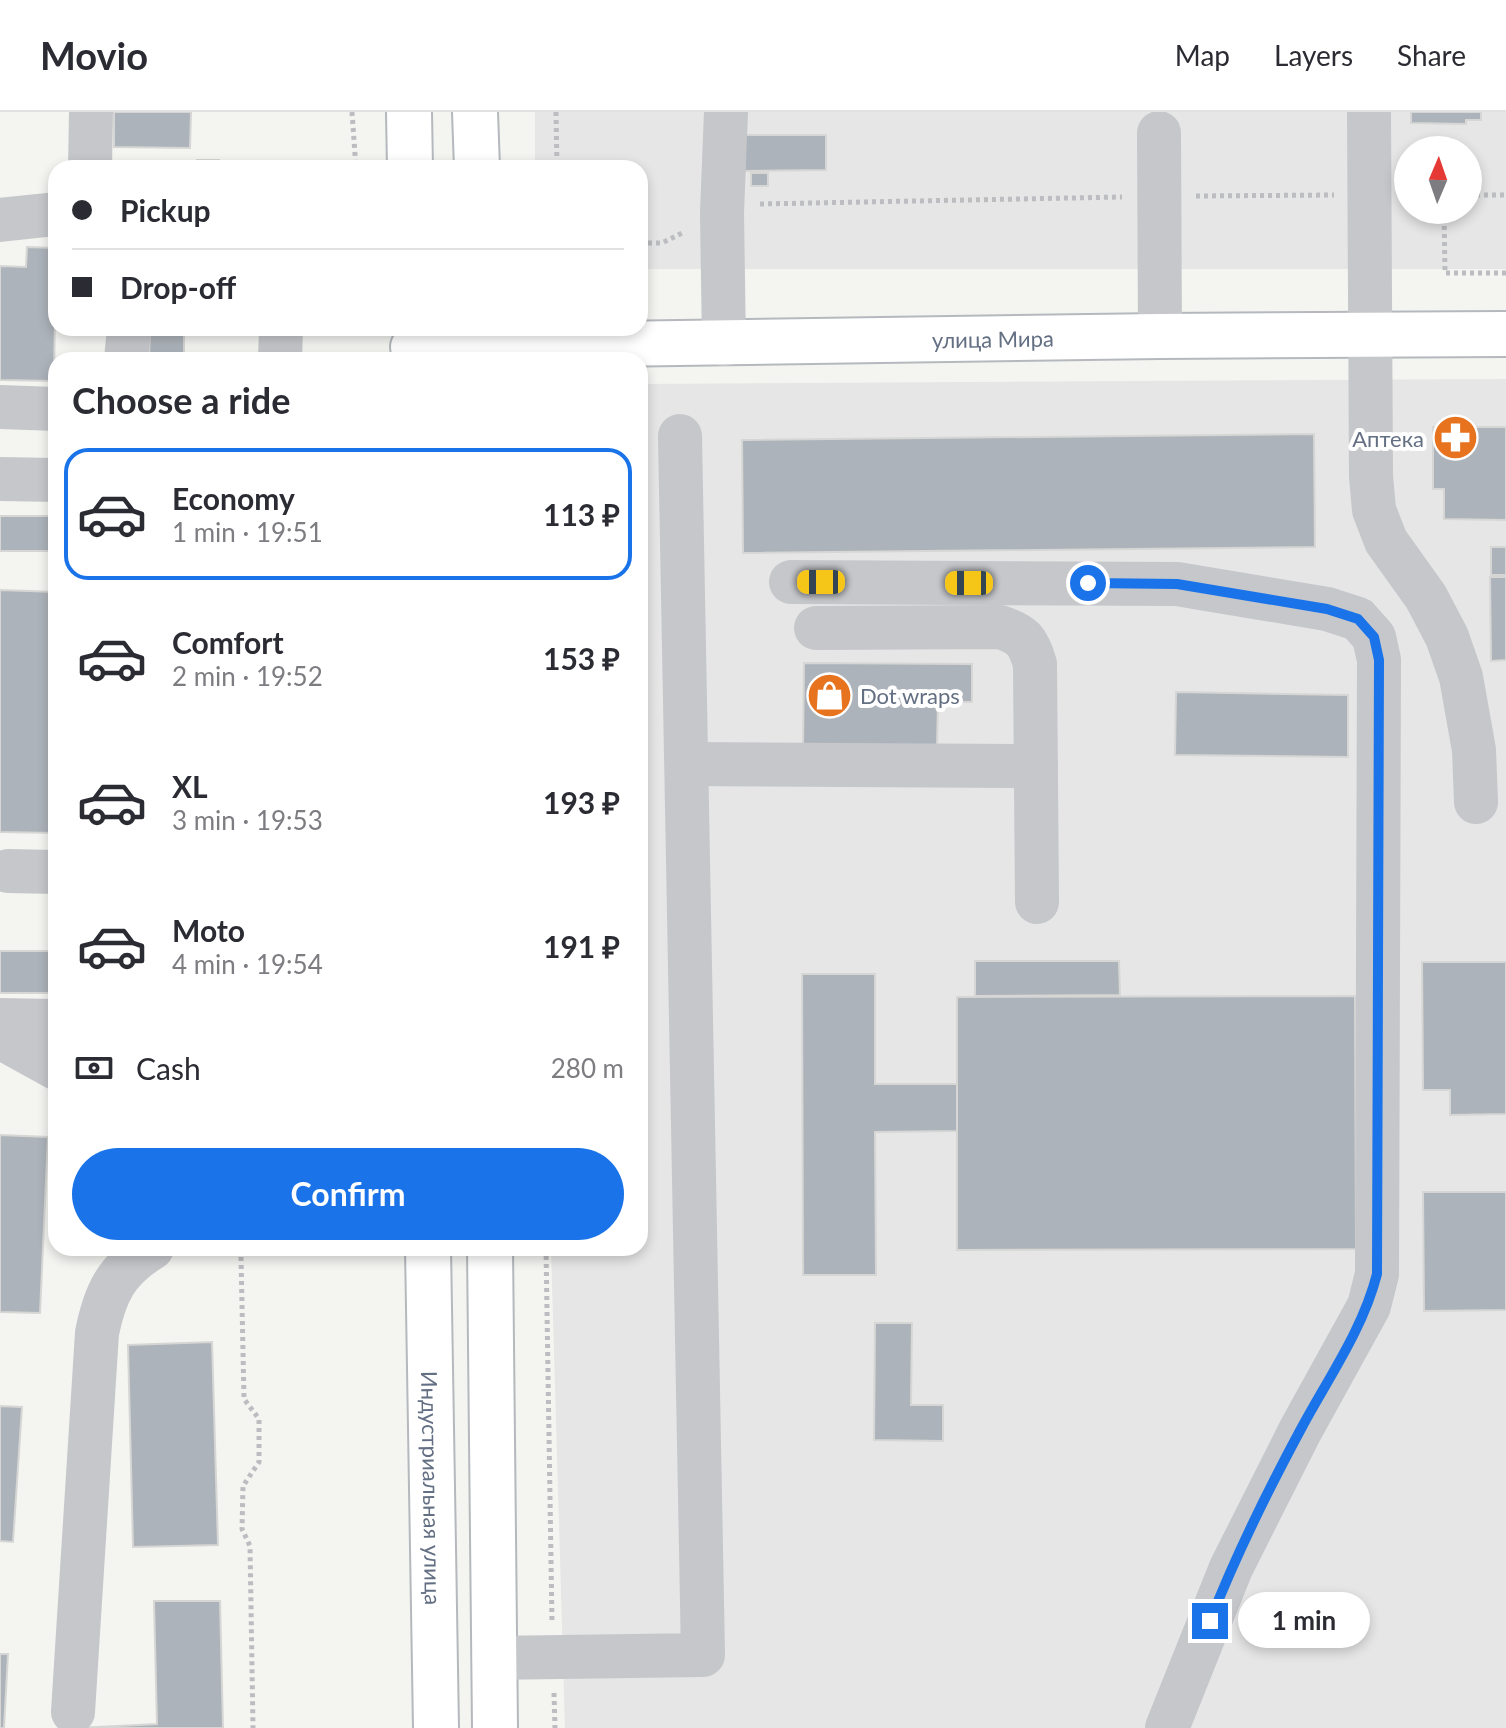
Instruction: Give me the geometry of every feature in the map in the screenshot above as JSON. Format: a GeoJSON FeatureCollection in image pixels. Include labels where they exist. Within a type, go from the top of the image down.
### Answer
{"type":"FeatureCollection","features":[{"type":"Feature","properties":{"kind":"main road"},"geometry":{"type":"LineString","coordinates":[[409,112],[410,160]]}},
{"type":"Feature","properties":{"kind":"main road"},"geometry":{"type":"LineString","coordinates":[[475,112],[477,160]]}},
{"type":"Feature","properties":{"kind":"main road","name":"улица Мира"},"geometry":{"type":"LineString","coordinates":[[413,345],[479,349],[1160,336],[1506,334]]}},
{"type":"Feature","properties":{"kind":"main road","name":"Индустриальная улица"},"geometry":{"type":"LineString","coordinates":[[428,1256],[436,1728]]}},
{"type":"Feature","properties":{"kind":"main road"},"geometry":{"type":"LineString","coordinates":[[490,1256],[495,1728]]}},
{"type":"Feature","properties":{"kind":"street"},"geometry":{"type":"LineString","coordinates":[[90,160],[91,112]]}},
{"type":"Feature","properties":{"kind":"street"},"geometry":{"type":"LineString","coordinates":[[724,344],[722,213],[726,112]]}},
{"type":"Feature","properties":{"kind":"street"},"geometry":{"type":"LineString","coordinates":[[1369,112],[1371,476],[1374,510],[1386,541],[1426,597],[1447,637],[1461,677],[1474,750],[1476,802]]}},
{"type":"Feature","properties":{"kind":"street"},"geometry":{"type":"LineString","coordinates":[[1159,133],[1160,336]]}},
{"type":"Feature","properties":{"kind":"street"},"geometry":{"type":"LineString","coordinates":[[0,220],[48,215]]}},
{"type":"Feature","properties":{"kind":"street"},"geometry":{"type":"LineString","coordinates":[[0,407],[48,409]]}},
{"type":"Feature","properties":{"kind":"street"},"geometry":{"type":"LineString","coordinates":[[494,1658],[703,1655],[680,436]]}},
{"type":"Feature","properties":{"kind":"street"},"geometry":{"type":"LineString","coordinates":[[0,479],[48,480]]}},
{"type":"Feature","properties":{"kind":"street"},"geometry":{"type":"LineString","coordinates":[[791,582],[1177,584],[1327,609],[1358,619],[1374,637],[1379,660],[1377,1274],[1369,1306],[1300,1431],[1231,1568],[1167,1728]]}},
{"type":"Feature","properties":{"kind":"street"},"geometry":{"type":"LineString","coordinates":[[816,628],[1000,627],[1019,633],[1030,647],[1035,664],[1037,902]]}},
{"type":"Feature","properties":{"kind":"street"},"geometry":{"type":"LineString","coordinates":[[687,764],[1036,766]]}},
{"type":"Feature","properties":{"kind":"street"},"geometry":{"type":"LineString","coordinates":[[8,871],[48,872]]}},
{"type":"Feature","properties":{"kind":"street"},"geometry":{"type":"LineString","coordinates":[[0,1020],[48,1021]]}},
{"type":"Feature","properties":{"kind":"street"},"geometry":{"type":"LineString","coordinates":[[0,1037],[48,1064]]}},
{"type":"Feature","properties":{"kind":"street"},"geometry":{"type":"LineString","coordinates":[[73,1712],[97,1333],[108,1294],[118,1276],[139,1256]]}},
{"type":"Feature","properties":{"kind":"path"},"geometry":{"type":"LineString","coordinates":[[352,112],[355,160]]}},
{"type":"Feature","properties":{"kind":"path"},"geometry":{"type":"LineString","coordinates":[[556,112],[557,160]]}},
{"type":"Feature","properties":{"kind":"path"},"geometry":{"type":"LineString","coordinates":[[648,243],[662,243],[738,205],[1370,195]]}},
{"type":"Feature","properties":{"kind":"path"},"geometry":{"type":"LineString","coordinates":[[1482,195],[1506,195]]}},
{"type":"Feature","properties":{"kind":"path"},"geometry":{"type":"LineString","coordinates":[[1444,224],[1445,273],[1506,273]]}},
{"type":"Feature","properties":{"kind":"path"},"geometry":{"type":"LineString","coordinates":[[546,1256],[555,1728]]}},
{"type":"Feature","properties":{"kind":"path"},"geometry":{"type":"LineString","coordinates":[[241,1257],[244,1399],[259,1419],[259,1462],[243,1486],[242,1529],[250,1546],[253,1728]]}},
{"type":"Feature","properties":{"kind":"shaded area"},"geometry":{"type":"Polygon","coordinates":[[[535,112],[1506,112],[1506,269],[648,269],[648,160],[535,160],[535,112]]]}},
{"type":"Feature","properties":{"kind":"shaded area"},"geometry":{"type":"Polygon","coordinates":[[[1506,379],[1506,1728],[565,1728],[551,1256],[648,1256],[648,384],[1506,379]]]}},
{"type":"Feature","properties":{"kind":"building"},"geometry":{"type":"Polygon","coordinates":[[[114,112],[191,112],[190,148],[114,147],[114,112]]]}},
{"type":"Feature","properties":{"kind":"building"},"geometry":{"type":"Polygon","coordinates":[[[1411,112],[1481,112],[1481,120],[1466,120],[1466,124],[1411,123],[1411,112]]]}},
{"type":"Feature","properties":{"kind":"building"},"geometry":{"type":"Polygon","coordinates":[[[738,135],[826,135],[826,170],[738,171],[738,135]]]}},
{"type":"Feature","properties":{"kind":"building"},"geometry":{"type":"Polygon","coordinates":[[[751,173],[768,173],[768,186],[751,186],[751,173]]]}},
{"type":"Feature","properties":{"kind":"building"},"geometry":{"type":"Polygon","coordinates":[[[27,247],[48,248],[48,336],[55,336],[54,352],[48,352],[48,381],[0,380],[0,266],[26,267],[27,247]]]}},
{"type":"Feature","properties":{"kind":"building"},"geometry":{"type":"Polygon","coordinates":[[[150,336],[184,336],[184,352],[149,352],[150,336]]]}},
{"type":"Feature","properties":{"kind":"building"},"geometry":{"type":"Polygon","coordinates":[[[1433,427],[1506,427],[1506,520],[1444,519],[1444,489],[1433,489],[1433,427]]]}},
{"type":"Feature","properties":{"kind":"building"},"geometry":{"type":"Polygon","coordinates":[[[1314,434],[1315,547],[743,553],[742,440],[1314,434]]]}},
{"type":"Feature","properties":{"kind":"building"},"geometry":{"type":"Polygon","coordinates":[[[0,516],[48,516],[48,551],[0,551],[0,516]]]}},
{"type":"Feature","properties":{"kind":"building"},"geometry":{"type":"Polygon","coordinates":[[[1491,547],[1506,547],[1506,575],[1491,575],[1491,547]]]}},
{"type":"Feature","properties":{"kind":"building"},"geometry":{"type":"Polygon","coordinates":[[[1490,577],[1506,577],[1506,660],[1491,661],[1490,577]]]}},
{"type":"Feature","properties":{"kind":"building"},"geometry":{"type":"Polygon","coordinates":[[[0,590],[48,592],[48,833],[0,832],[0,590]]]}},
{"type":"Feature","properties":{"kind":"building"},"geometry":{"type":"Polygon","coordinates":[[[804,663],[972,664],[972,702],[938,702],[937,746],[803,746],[804,663]]]}},
{"type":"Feature","properties":{"kind":"building"},"geometry":{"type":"Polygon","coordinates":[[[1176,692],[1348,695],[1348,757],[1175,755],[1176,692]]]}},
{"type":"Feature","properties":{"kind":"building"},"geometry":{"type":"Polygon","coordinates":[[[0,951],[48,951],[48,993],[0,993],[0,951]]]}},
{"type":"Feature","properties":{"kind":"building"},"geometry":{"type":"Polygon","coordinates":[[[975,961],[1119,961],[1120,995],[975,996],[975,961]]]}},
{"type":"Feature","properties":{"kind":"building"},"geometry":{"type":"Polygon","coordinates":[[[1422,962],[1506,962],[1506,1114],[1450,1115],[1450,1090],[1423,1090],[1422,962]]]}},
{"type":"Feature","properties":{"kind":"building"},"geometry":{"type":"Polygon","coordinates":[[[802,974],[875,974],[875,1084],[957,1084],[957,1131],[875,1132],[876,1275],[803,1275],[802,974]]]}},
{"type":"Feature","properties":{"kind":"building"},"geometry":{"type":"Polygon","coordinates":[[[1355,996],[1356,1249],[957,1250],[957,997],[1355,996]]]}},
{"type":"Feature","properties":{"kind":"building"},"geometry":{"type":"Polygon","coordinates":[[[0,1135],[48,1137],[40,1313],[0,1312],[0,1135]]]}},
{"type":"Feature","properties":{"kind":"building"},"geometry":{"type":"Polygon","coordinates":[[[1423,1192],[1506,1192],[1506,1310],[1424,1311],[1423,1192]]]}},
{"type":"Feature","properties":{"kind":"building"},"geometry":{"type":"Polygon","coordinates":[[[875,1323],[912,1323],[911,1405],[943,1405],[943,1441],[874,1440],[875,1323]]]}},
{"type":"Feature","properties":{"kind":"building"},"geometry":{"type":"Polygon","coordinates":[[[212,1342],[218,1545],[133,1547],[128,1345],[212,1342]]]}},
{"type":"Feature","properties":{"kind":"building"},"geometry":{"type":"Polygon","coordinates":[[[0,1406],[22,1407],[13,1542],[0,1541],[0,1406]]]}},
{"type":"Feature","properties":{"kind":"building"},"geometry":{"type":"Polygon","coordinates":[[[154,1601],[220,1601],[223,1728],[78,1728],[157,1724],[154,1601]]]}},
{"type":"Feature","properties":{"kind":"building"},"geometry":{"type":"Polygon","coordinates":[[[0,1654],[8,1654],[4,1728],[0,1728],[0,1654]]]}},
{"type":"Feature","properties":{"kind":"place","name":"Аптека"},"geometry":{"type":"Point","coordinates":[1455,438]}},
{"type":"Feature","properties":{"kind":"place","name":"Dot wraps"},"geometry":{"type":"Point","coordinates":[829,695]}},
{"type":"Feature","properties":{"kind":"route"},"geometry":{"type":"LineString","coordinates":[[1088,583],[1177,584],[1327,609],[1358,619],[1374,637],[1379,660],[1377,1274],[1369,1306],[1300,1431],[1231,1568],[1210,1621]]}}]}
